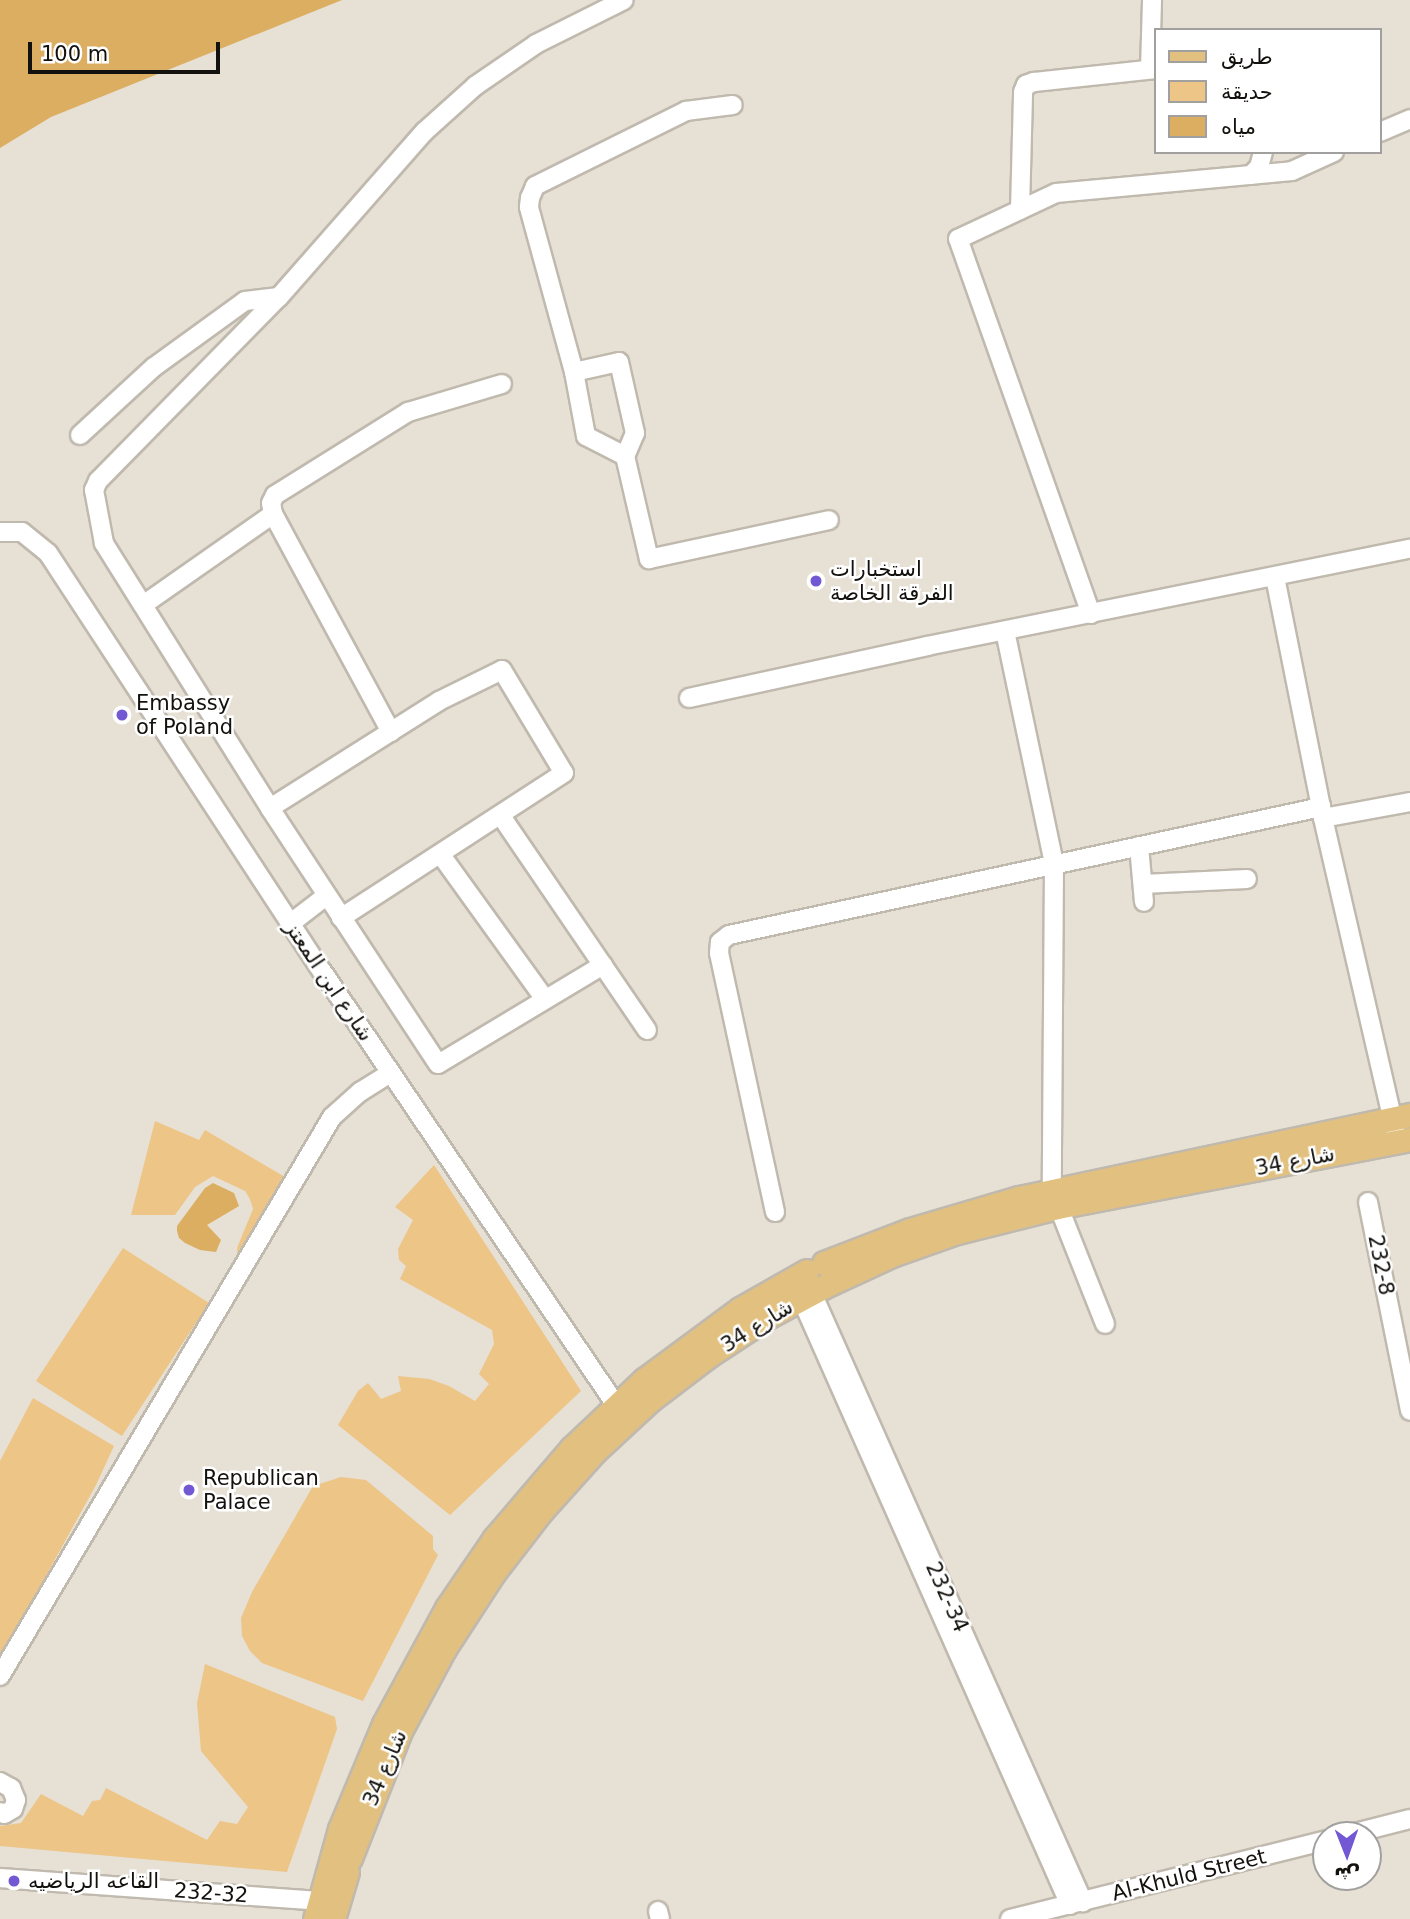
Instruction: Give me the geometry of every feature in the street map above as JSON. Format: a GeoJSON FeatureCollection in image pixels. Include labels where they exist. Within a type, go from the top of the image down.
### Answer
{"type":"FeatureCollection","features":[{"type":"Feature","properties":{"kind":"main road","name":"شارع 34"},"geometry":{"type":"LineString","coordinates":[[326,1910],[349,1865],[382,1773],[421,1690],[468,1610],[517,1540],[568,1480],[622,1423],[708,1356],[811,1281],[1054,1198],[1401,1117]]}},
{"type":"Feature","properties":{"kind":"main road","name":"شارع 34"},"geometry":{"type":"LineString","coordinates":[[326,1910],[340,1829],[369,1755],[440,1620],[481,1558],[521,1506],[572,1448],[616,1405],[715,1325],[948,1217],[1404,1140]]}},
{"type":"Feature","properties":{"kind":"street"},"geometry":{"type":"LineString","coordinates":[[603,965],[438,1064],[326,896],[104,542],[94,490],[98,481],[279,297],[424,132],[475,86],[536,44],[624,0]]}},
{"type":"Feature","properties":{"kind":"street"},"geometry":{"type":"LineString","coordinates":[[1020,210],[1023,92],[1026,85],[1153,69],[1152,0]]}},
{"type":"Feature","properties":{"kind":"street"},"geometry":{"type":"LineString","coordinates":[[625,456],[586,436],[574,372],[529,207],[534,187],[686,111],[733,105]]}},
{"type":"Feature","properties":{"kind":"street"},"geometry":{"type":"LineString","coordinates":[[1382,131],[1410,119]]}},
{"type":"Feature","properties":{"kind":"street"},"geometry":{"type":"LineString","coordinates":[[1251,175],[1259,167],[1262,154]]}},
{"type":"Feature","properties":{"kind":"street"},"geometry":{"type":"LineString","coordinates":[[1091,614],[958,239],[1056,193],[1292,171],[1330,154]]}},
{"type":"Feature","properties":{"kind":"street"},"geometry":{"type":"LineString","coordinates":[[80,435],[154,367],[245,301],[279,297]]}},
{"type":"Feature","properties":{"kind":"street"},"geometry":{"type":"LineString","coordinates":[[574,372],[619,362],[635,433],[625,456],[649,559],[829,520]]}},
{"type":"Feature","properties":{"kind":"street"},"geometry":{"type":"LineString","coordinates":[[391,732],[273,514],[271,503],[275,495],[408,412],[502,384]]}},
{"type":"Feature","properties":{"kind":"street"},"geometry":{"type":"LineString","coordinates":[[143,605],[273,514]]}},
{"type":"Feature","properties":{"kind":"street","name":"شارع ابن المعتز"},"geometry":{"type":"LineString","coordinates":[[0,532],[22,532],[48,553],[291,923],[616,1405]]}},
{"type":"Feature","properties":{"kind":"street"},"geometry":{"type":"LineString","coordinates":[[689,698],[1410,550]]}},
{"type":"Feature","properties":{"kind":"street"},"geometry":{"type":"LineString","coordinates":[[1275,577],[1322,813],[1401,1117],[1404,1140]]}},
{"type":"Feature","properties":{"kind":"street"},"geometry":{"type":"LineString","coordinates":[[1005,631],[1054,864],[1054,1198],[1105,1324]]}},
{"type":"Feature","properties":{"kind":"street"},"geometry":{"type":"LineString","coordinates":[[270,808],[439,701],[502,670],[564,773],[341,918]]}},
{"type":"Feature","properties":{"kind":"street"},"geometry":{"type":"LineString","coordinates":[[775,1212],[719,953],[720,942],[729,935],[1139,846],[1322,813],[1410,802]]}},
{"type":"Feature","properties":{"kind":"street"},"geometry":{"type":"LineString","coordinates":[[501,816],[647,1030]]}},
{"type":"Feature","properties":{"kind":"street"},"geometry":{"type":"LineString","coordinates":[[1139,846],[1144,902]]}},
{"type":"Feature","properties":{"kind":"street"},"geometry":{"type":"LineString","coordinates":[[441,855],[545,999]]}},
{"type":"Feature","properties":{"kind":"street"},"geometry":{"type":"LineString","coordinates":[[1143,884],[1247,879]]}},
{"type":"Feature","properties":{"kind":"street"},"geometry":{"type":"LineString","coordinates":[[291,923],[326,896]]}},
{"type":"Feature","properties":{"kind":"street"},"geometry":{"type":"LineString","coordinates":[[0,1676],[332,1117],[360,1091],[391,1073]]}},
{"type":"Feature","properties":{"kind":"street","name":"232-8"},"geometry":{"type":"LineString","coordinates":[[1368,1202],[1410,1411]]}},
{"type":"Feature","properties":{"kind":"street","name":"232-34"},"geometry":{"type":"LineString","coordinates":[[811,1281],[1076,1904]]}},
{"type":"Feature","properties":{"kind":"street"},"geometry":{"type":"LineString","coordinates":[[0,1782],[11,1788],[16,1800],[13,1809],[0,1812]]}},
{"type":"Feature","properties":{"kind":"street"},"geometry":{"type":"LineString","coordinates":[[1382,1826],[1410,1819]]}},
{"type":"Feature","properties":{"kind":"street","name":"Al-Khuld Street"},"geometry":{"type":"LineString","coordinates":[[1010,1919],[1312,1844]]}},
{"type":"Feature","properties":{"kind":"street","name":"232-32"},"geometry":{"type":"LineString","coordinates":[[0,1878],[326,1910]]}},
{"type":"Feature","properties":{"kind":"green space"},"geometry":{"type":"Polygon","coordinates":[[[155,1121],[199,1140],[205,1130],[285,1177],[238,1260],[237,1248],[253,1209],[245,1191],[213,1176],[195,1187],[175,1215],[131,1215],[155,1121]]]}},
{"type":"Feature","properties":{"kind":"green space"},"geometry":{"type":"Polygon","coordinates":[[[434,1165],[581,1391],[450,1515],[338,1425],[358,1391],[368,1383],[381,1399],[401,1391],[398,1376],[429,1379],[449,1386],[475,1401],[489,1384],[479,1374],[494,1344],[492,1330],[400,1279],[406,1266],[399,1260],[398,1249],[413,1220],[395,1207],[434,1165]]]}},
{"type":"Feature","properties":{"kind":"green space"},"geometry":{"type":"Polygon","coordinates":[[[123,1248],[209,1303],[122,1436],[36,1381],[123,1248]]]}},
{"type":"Feature","properties":{"kind":"green space"},"geometry":{"type":"Polygon","coordinates":[[[33,1398],[114,1446],[96,1485],[0,1659],[0,1461],[33,1398]]]}},
{"type":"Feature","properties":{"kind":"green space"},"geometry":{"type":"Polygon","coordinates":[[[341,1477],[366,1480],[433,1536],[433,1549],[438,1555],[363,1701],[262,1663],[250,1651],[242,1636],[241,1618],[252,1592],[313,1486],[341,1477]]]}},
{"type":"Feature","properties":{"kind":"green space"},"geometry":{"type":"Polygon","coordinates":[[[205,1664],[335,1717],[337,1729],[287,1872],[0,1846],[0,1826],[21,1823],[41,1794],[83,1816],[92,1801],[100,1800],[106,1788],[207,1840],[220,1821],[237,1824],[248,1807],[201,1751],[197,1703],[205,1664]]]}},
{"type":"Feature","properties":{"kind":"water"},"geometry":{"type":"Polygon","coordinates":[[[0,0],[342,0],[51,117],[0,148],[0,0]]]}},
{"type":"Feature","properties":{"kind":"water"},"geometry":{"type":"Polygon","coordinates":[[[213,1183],[234,1193],[239,1206],[207,1225],[221,1240],[216,1252],[200,1250],[185,1243],[179,1238],[177,1231],[177,1226],[205,1188],[213,1183]]]}},
{"type":"Feature","properties":{"kind":"place","name":"استخبارات الفرقة الخاصة"},"geometry":{"type":"Point","coordinates":[816,581]}},
{"type":"Feature","properties":{"kind":"place","name":"Embassy of Poland"},"geometry":{"type":"Point","coordinates":[122,715]}},
{"type":"Feature","properties":{"kind":"place","name":"Republican Palace"},"geometry":{"type":"Point","coordinates":[189,1490]}},
{"type":"Feature","properties":{"kind":"place","name":"القاعه الرياضيه"},"geometry":{"type":"Point","coordinates":[14,1881]}}]}
